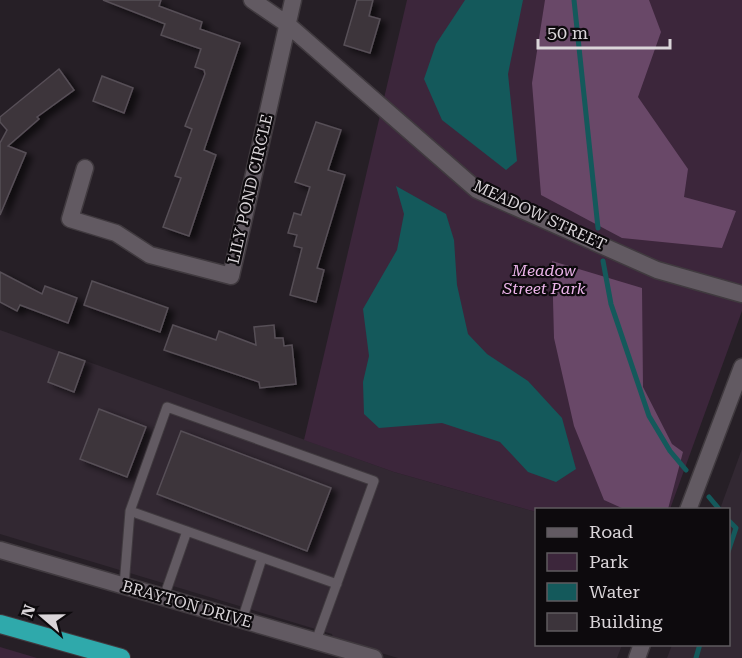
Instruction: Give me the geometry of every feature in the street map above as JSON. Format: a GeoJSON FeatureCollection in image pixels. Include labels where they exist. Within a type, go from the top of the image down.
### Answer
{"type":"FeatureCollection","features":[{"type":"Feature","properties":{"kind":"highway"},"geometry":{"type":"LineString","coordinates":[[0,624],[121,658]]}},
{"type":"Feature","properties":{"kind":"street","name":"MEADOW STREET"},"geometry":{"type":"LineString","coordinates":[[252,0],[287,24],[477,190],[657,270],[742,294]]}},
{"type":"Feature","properties":{"kind":"street"},"geometry":{"type":"LineString","coordinates":[[287,24],[293,0]]}},
{"type":"Feature","properties":{"kind":"street","name":"LILY POND CIRCLE"},"geometry":{"type":"LineString","coordinates":[[85,168],[70,219],[116,233],[150,255],[231,276],[287,24]]}},
{"type":"Feature","properties":{"kind":"street"},"geometry":{"type":"LineString","coordinates":[[689,508],[742,367]]}},
{"type":"Feature","properties":{"kind":"street","name":"BRAYTON DRIVE"},"geometry":{"type":"LineString","coordinates":[[0,550],[375,658]]}},
{"type":"Feature","properties":{"kind":"lane"},"geometry":{"type":"LineString","coordinates":[[124,586],[130,511],[167,407],[374,481],[316,641]]}},
{"type":"Feature","properties":{"kind":"lane"},"geometry":{"type":"LineString","coordinates":[[130,511],[337,584]]}},
{"type":"Feature","properties":{"kind":"lane"},"geometry":{"type":"LineString","coordinates":[[164,597],[187,531]]}},
{"type":"Feature","properties":{"kind":"lane"},"geometry":{"type":"LineString","coordinates":[[242,620],[262,558]]}},
{"type":"Feature","properties":{"kind":"shaded area"},"geometry":{"type":"Polygon","coordinates":[[[545,0],[649,0],[661,32],[638,97],[688,169],[684,197],[736,211],[722,248],[622,238],[541,195],[532,83],[545,0]]]}},
{"type":"Feature","properties":{"kind":"shaded area"},"geometry":{"type":"Polygon","coordinates":[[[552,261],[642,288],[643,387],[672,444],[683,452],[668,508],[622,508],[604,500],[574,426],[554,338],[552,261]]]}},
{"type":"Feature","properties":{"kind":"shaded area"},"geometry":{"type":"Polygon","coordinates":[[[0,330],[394,472],[535,512],[535,646],[622,646],[617,658],[398,658],[333,639],[332,634],[0,534],[0,330]]]}},
{"type":"Feature","properties":{"kind":"shaded area"},"geometry":{"type":"Polygon","coordinates":[[[742,449],[742,658],[667,658],[672,646],[730,646],[730,508],[720,508],[742,449]]]}},
{"type":"Feature","properties":{"kind":"green space","name":"Meadow Street Park"},"geometry":{"type":"Polygon","coordinates":[[[407,0],[742,0],[742,311],[670,508],[535,508],[535,512],[394,472],[304,440],[407,0]]]}},
{"type":"Feature","properties":{"kind":"green space"},"geometry":{"type":"Polygon","coordinates":[[[0,647],[37,658],[0,658],[0,647]]]}},
{"type":"Feature","properties":{"kind":"water"},"geometry":{"type":"Polygon","coordinates":[[[465,0],[523,0],[508,74],[517,161],[506,170],[442,120],[424,79],[436,44],[465,0]]]}},
{"type":"Feature","properties":{"kind":"water"},"geometry":{"type":"Polygon","coordinates":[[[396,186],[446,214],[454,240],[457,285],[468,334],[487,354],[528,381],[562,418],[576,469],[556,482],[528,472],[500,442],[442,423],[379,428],[364,414],[363,382],[369,356],[363,309],[397,250],[404,214],[396,186]]]}},
{"type":"Feature","properties":{"kind":"building"},"geometry":{"type":"Polygon","coordinates":[[[103,0],[161,0],[159,6],[202,22],[200,29],[240,43],[204,150],[216,155],[189,236],[163,227],[181,178],[175,176],[192,129],[185,126],[205,74],[204,70],[195,67],[201,49],[161,35],[165,24],[103,0]]]}},
{"type":"Feature","properties":{"kind":"building"},"geometry":{"type":"Polygon","coordinates":[[[357,0],[373,0],[369,16],[380,19],[370,53],[344,45],[357,0]]]}},
{"type":"Feature","properties":{"kind":"building"},"geometry":{"type":"Polygon","coordinates":[[[59,69],[74,90],[37,117],[39,119],[8,146],[26,153],[0,215],[0,143],[7,130],[0,122],[0,117],[59,69]]]}},
{"type":"Feature","properties":{"kind":"building"},"geometry":{"type":"Polygon","coordinates":[[[102,76],[133,88],[124,113],[93,101],[102,76]]]}},
{"type":"Feature","properties":{"kind":"building"},"geometry":{"type":"Polygon","coordinates":[[[316,122],[341,130],[328,170],[345,175],[317,268],[324,270],[316,302],[290,295],[302,248],[294,246],[297,235],[288,233],[294,213],[301,215],[310,187],[295,182],[316,122]]]}},
{"type":"Feature","properties":{"kind":"building"},"geometry":{"type":"Polygon","coordinates":[[[0,272],[42,294],[45,286],[77,298],[68,323],[20,305],[17,311],[0,302],[0,272]]]}},
{"type":"Feature","properties":{"kind":"building"},"geometry":{"type":"Polygon","coordinates":[[[92,281],[168,308],[160,332],[84,305],[92,281]]]}},
{"type":"Feature","properties":{"kind":"building"},"geometry":{"type":"Polygon","coordinates":[[[173,325],[216,340],[219,331],[256,345],[254,327],[274,325],[275,338],[283,338],[284,346],[292,345],[296,384],[260,388],[259,382],[164,350],[173,325]]]}},
{"type":"Feature","properties":{"kind":"building"},"geometry":{"type":"Polygon","coordinates":[[[59,352],[85,361],[74,392],[48,382],[59,352]]]}},
{"type":"Feature","properties":{"kind":"building"},"geometry":{"type":"Polygon","coordinates":[[[99,409],[146,427],[127,477],[80,459],[99,409]]]}},
{"type":"Feature","properties":{"kind":"building"},"geometry":{"type":"Polygon","coordinates":[[[181,431],[331,488],[307,551],[157,494],[181,431]]]}},
{"type":"Feature","properties":{"kind":"waterway"},"geometry":{"type":"LineString","coordinates":[[574,0],[598,228]]}},
{"type":"Feature","properties":{"kind":"waterway"},"geometry":{"type":"LineString","coordinates":[[603,261],[611,304],[649,416],[670,451],[686,470]]}},
{"type":"Feature","properties":{"kind":"waterway"},"geometry":{"type":"LineString","coordinates":[[709,497],[718,508]]}},
{"type":"Feature","properties":{"kind":"waterway"},"geometry":{"type":"LineString","coordinates":[[730,522],[736,528],[730,546]]}},
{"type":"Feature","properties":{"kind":"waterway"},"geometry":{"type":"LineString","coordinates":[[696,658],[699,646]]}}]}
